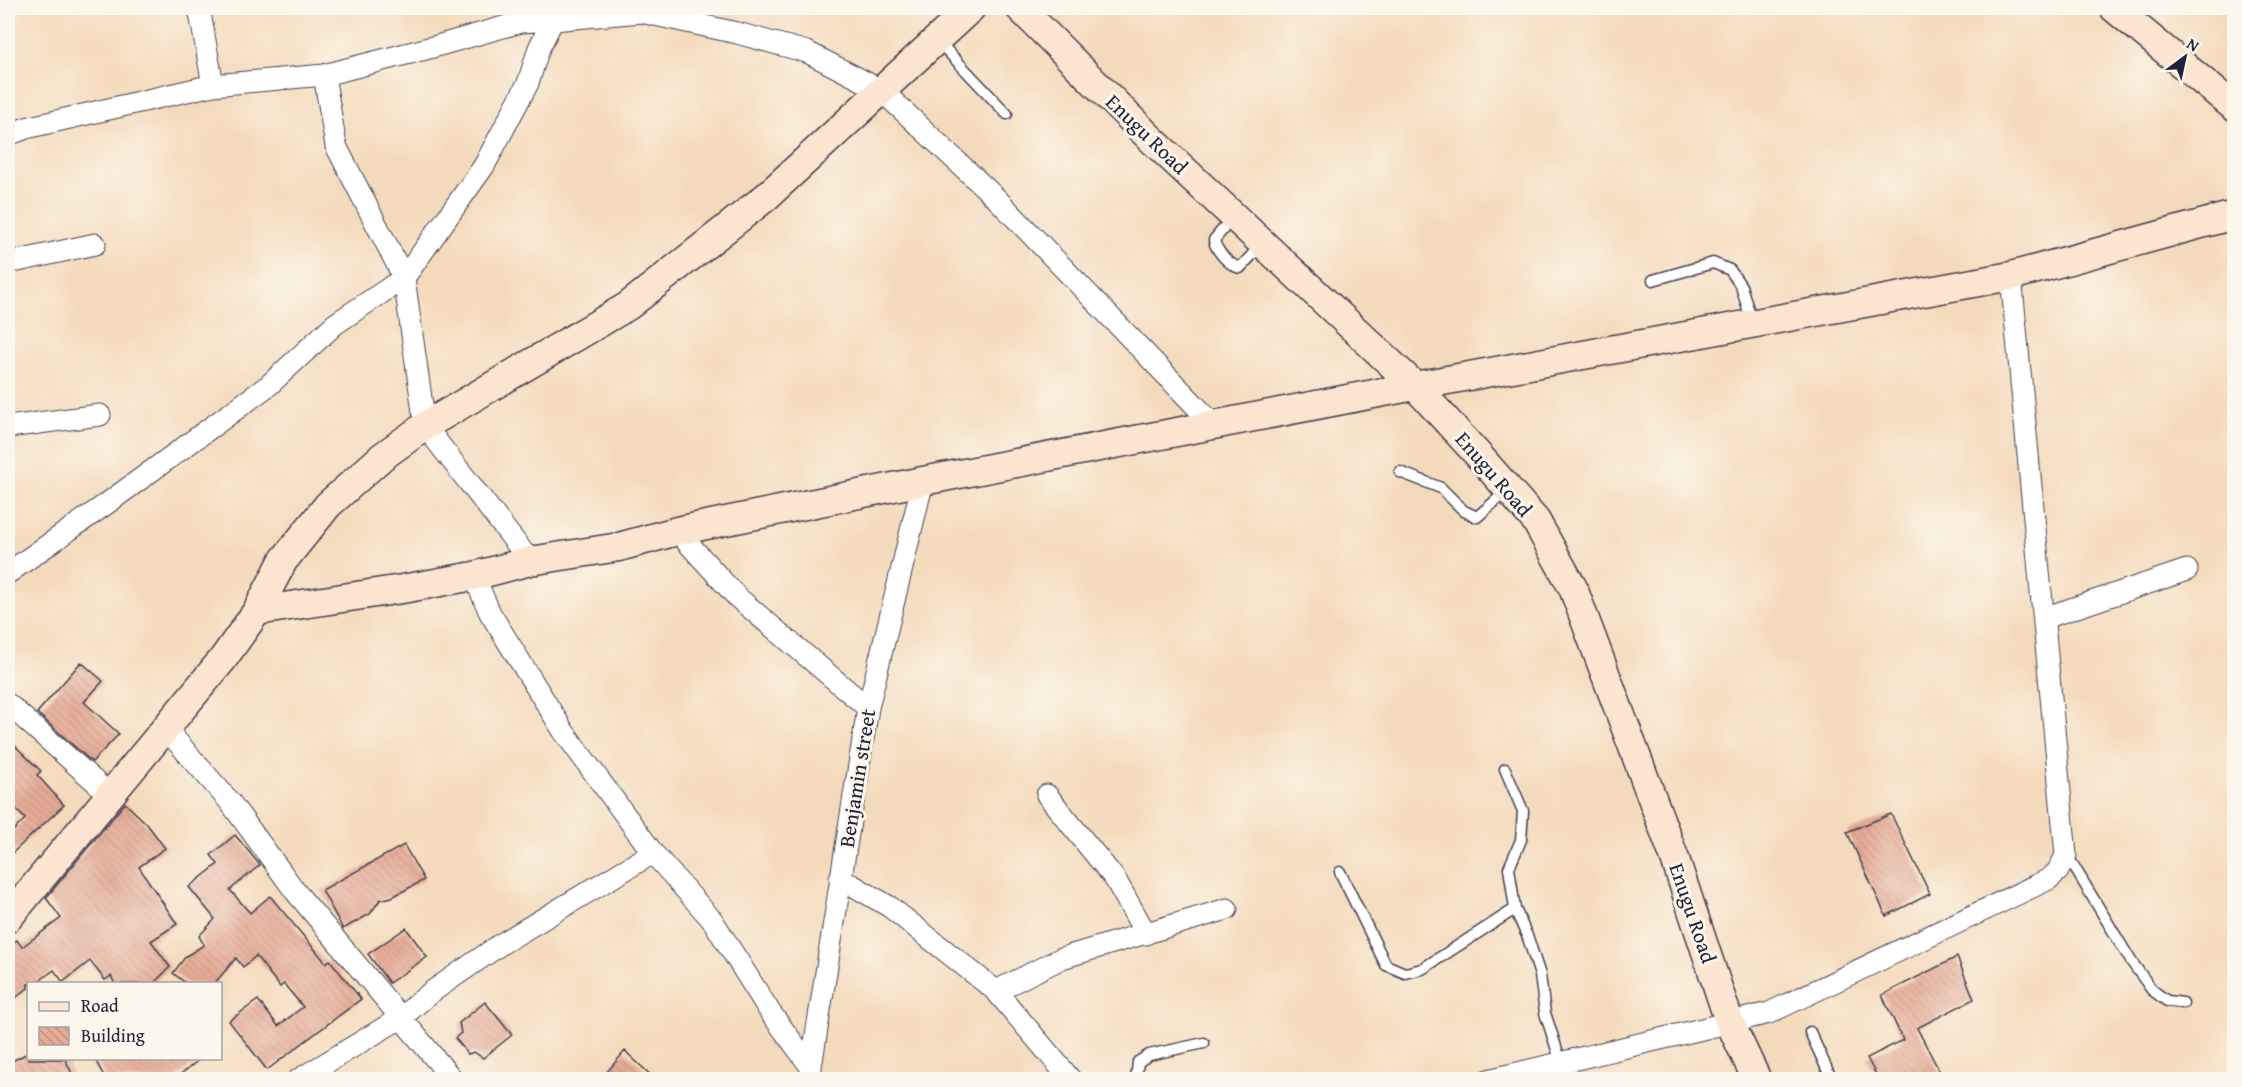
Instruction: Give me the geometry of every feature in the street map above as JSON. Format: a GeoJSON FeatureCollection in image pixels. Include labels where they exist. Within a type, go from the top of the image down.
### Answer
{"type":"FeatureCollection","features":[{"type":"Feature","properties":{"kind":"street"},"geometry":{"type":"LineString","coordinates":[[198,8],[213,85]]}},
{"type":"Feature","properties":{"kind":"street"},"geometry":{"type":"LineString","coordinates":[[8,918],[223,660],[257,611],[284,561],[328,505],[383,456],[425,426],[628,306],[766,197],[971,8]]}},
{"type":"Feature","properties":{"kind":"street","name":"Enugu Road"},"geometry":{"type":"LineString","coordinates":[[1020,8],[1150,138],[1415,386],[1536,521],[1573,588],[1675,859],[1730,1021],[1757,1080]]}},
{"type":"Feature","properties":{"kind":"street"},"geometry":{"type":"LineString","coordinates":[[2114,8],[2235,107]]}},
{"type":"Feature","properties":{"kind":"street"},"geometry":{"type":"LineString","coordinates":[[8,135],[26,128],[213,85],[324,75],[520,15],[553,20],[597,12],[641,12],[737,33],[807,52],[881,90],[998,201],[1214,425]]}},
{"type":"Feature","properties":{"kind":"street"},"geometry":{"type":"LineString","coordinates":[[8,573],[269,385],[335,324],[404,278],[484,166],[528,83],[539,48],[553,20]]}},
{"type":"Feature","properties":{"kind":"street"},"geometry":{"type":"LineString","coordinates":[[324,75],[336,146],[404,278],[425,426],[530,561]]}},
{"type":"Feature","properties":{"kind":"street"},"geometry":{"type":"LineString","coordinates":[[257,611],[402,590],[474,576],[530,561],[619,547],[677,531],[923,481],[1415,386],[2011,276],[2235,215]]}},
{"type":"Feature","properties":{"kind":"street"},"geometry":{"type":"LineString","coordinates":[[8,261],[18,261],[95,244]]}},
{"type":"Feature","properties":{"kind":"street"},"geometry":{"type":"LineString","coordinates":[[1502,1078],[1769,1013],[2049,879],[2058,871],[2066,855],[2011,276]]}},
{"type":"Feature","properties":{"kind":"street"},"geometry":{"type":"LineString","coordinates":[[8,427],[100,415]]}},
{"type":"Feature","properties":{"kind":"street","name":"Benjamin street"},"geometry":{"type":"LineString","coordinates":[[811,1073],[868,708],[923,481]]}},
{"type":"Feature","properties":{"kind":"street"},"geometry":{"type":"LineString","coordinates":[[677,531],[737,597],[868,708]]}},
{"type":"Feature","properties":{"kind":"street"},"geometry":{"type":"LineString","coordinates":[[2044,618],[2187,570]]}},
{"type":"Feature","properties":{"kind":"street"},"geometry":{"type":"LineString","coordinates":[[474,576],[490,613],[564,732],[653,853],[713,921],[811,1073]]}},
{"type":"Feature","properties":{"kind":"street"},"geometry":{"type":"LineString","coordinates":[[8,704],[109,794]]}},
{"type":"Feature","properties":{"kind":"street"},"geometry":{"type":"LineString","coordinates":[[166,729],[230,802],[295,891],[453,1080]]}},
{"type":"Feature","properties":{"kind":"street"},"geometry":{"type":"LineString","coordinates":[[1047,795],[1115,879],[1146,934]]}},
{"type":"Feature","properties":{"kind":"street"},"geometry":{"type":"LineString","coordinates":[[298,1080],[402,1017],[430,993],[501,944],[653,853]]}},
{"type":"Feature","properties":{"kind":"street"},"geometry":{"type":"LineString","coordinates":[[840,878],[890,907],[996,991],[1071,1080]]}},
{"type":"Feature","properties":{"kind":"street"},"geometry":{"type":"LineString","coordinates":[[996,991],[1062,958],[1227,909]]}},
{"type":"Feature","properties":{"kind":"lane"},"geometry":{"type":"LineString","coordinates":[[937,40],[1007,114]]}},
{"type":"Feature","properties":{"kind":"lane"},"geometry":{"type":"LineString","coordinates":[[1653,280],[1713,263],[1730,270],[1741,286],[1752,324]]}},
{"type":"Feature","properties":{"kind":"lane"},"geometry":{"type":"LineString","coordinates":[[1400,472],[1441,488],[1464,511],[1477,517],[1509,490]]}},
{"type":"Feature","properties":{"kind":"lane"},"geometry":{"type":"LineString","coordinates":[[1505,769],[1523,810],[1521,840],[1509,868],[1515,909],[1528,938],[1540,975],[1545,1013],[1561,1062]]}},
{"type":"Feature","properties":{"kind":"lane"},"geometry":{"type":"LineString","coordinates":[[2066,855],[2131,961],[2152,990],[2167,1001],[2183,1003]]}},
{"type":"Feature","properties":{"kind":"lane"},"geometry":{"type":"LineString","coordinates":[[1340,872],[1386,965],[1405,973],[1422,969],[1515,909]]}},
{"type":"Feature","properties":{"kind":"lane"},"geometry":{"type":"LineString","coordinates":[[1810,1032],[1832,1080]]}},
{"type":"Feature","properties":{"kind":"lane"},"geometry":{"type":"LineString","coordinates":[[1136,1080],[1138,1062],[1149,1055],[1204,1043]]}},
{"type":"Feature","properties":{"kind":"building"},"geometry":{"type":"Polygon","coordinates":[[[81,662],[103,681],[84,702],[119,734],[92,762],[37,713],[81,662]]]}},
{"type":"Feature","properties":{"kind":"building"},"geometry":{"type":"Polygon","coordinates":[[[8,739],[41,771],[37,775],[64,805],[8,857],[8,836],[25,819],[8,800],[8,739]]]}},
{"type":"Feature","properties":{"kind":"building"},"geometry":{"type":"Polygon","coordinates":[[[125,803],[147,824],[165,848],[139,867],[177,924],[151,941],[170,967],[155,982],[114,982],[111,976],[105,980],[90,961],[63,982],[54,970],[38,982],[27,982],[27,989],[8,1004],[8,947],[17,940],[22,947],[61,918],[46,898],[125,803]]]}},
{"type":"Feature","properties":{"kind":"building"},"geometry":{"type":"Polygon","coordinates":[[[1891,814],[1930,894],[1886,916],[1847,832],[1891,814]]]}},
{"type":"Feature","properties":{"kind":"building"},"geometry":{"type":"Polygon","coordinates":[[[235,835],[260,865],[230,890],[250,913],[270,896],[326,963],[330,960],[361,999],[267,1070],[229,1021],[258,1000],[278,1026],[303,1007],[284,984],[280,987],[256,956],[243,967],[236,958],[216,982],[184,982],[173,973],[186,956],[204,945],[199,936],[215,919],[189,887],[218,864],[211,855],[235,835]]]}},
{"type":"Feature","properties":{"kind":"building"},"geometry":{"type":"Polygon","coordinates":[[[404,845],[424,880],[392,897],[380,900],[370,914],[343,929],[322,890],[404,845]]]}},
{"type":"Feature","properties":{"kind":"building"},"geometry":{"type":"Polygon","coordinates":[[[406,928],[427,957],[389,983],[368,954],[406,928]]]}},
{"type":"Feature","properties":{"kind":"building"},"geometry":{"type":"Polygon","coordinates":[[[1957,957],[1974,999],[1917,1028],[1944,1080],[1879,1080],[1867,1058],[1903,1040],[1882,995],[1957,957]]]}},
{"type":"Feature","properties":{"kind":"building"},"geometry":{"type":"Polygon","coordinates":[[[485,1002],[512,1035],[483,1058],[474,1052],[468,1054],[455,1038],[461,1033],[459,1023],[485,1002]]]}},
{"type":"Feature","properties":{"kind":"building"},"geometry":{"type":"Polygon","coordinates":[[[625,1051],[656,1080],[600,1080],[625,1051]]]}},
{"type":"Feature","properties":{"kind":"building"},"geometry":{"type":"Polygon","coordinates":[[[27,1054],[27,1060],[65,1060],[75,1080],[11,1080],[8,1063],[27,1054]]]}},
{"type":"Feature","properties":{"kind":"building"},"geometry":{"type":"Polygon","coordinates":[[[96,1060],[199,1060],[173,1080],[106,1080],[96,1060]]]}}]}
